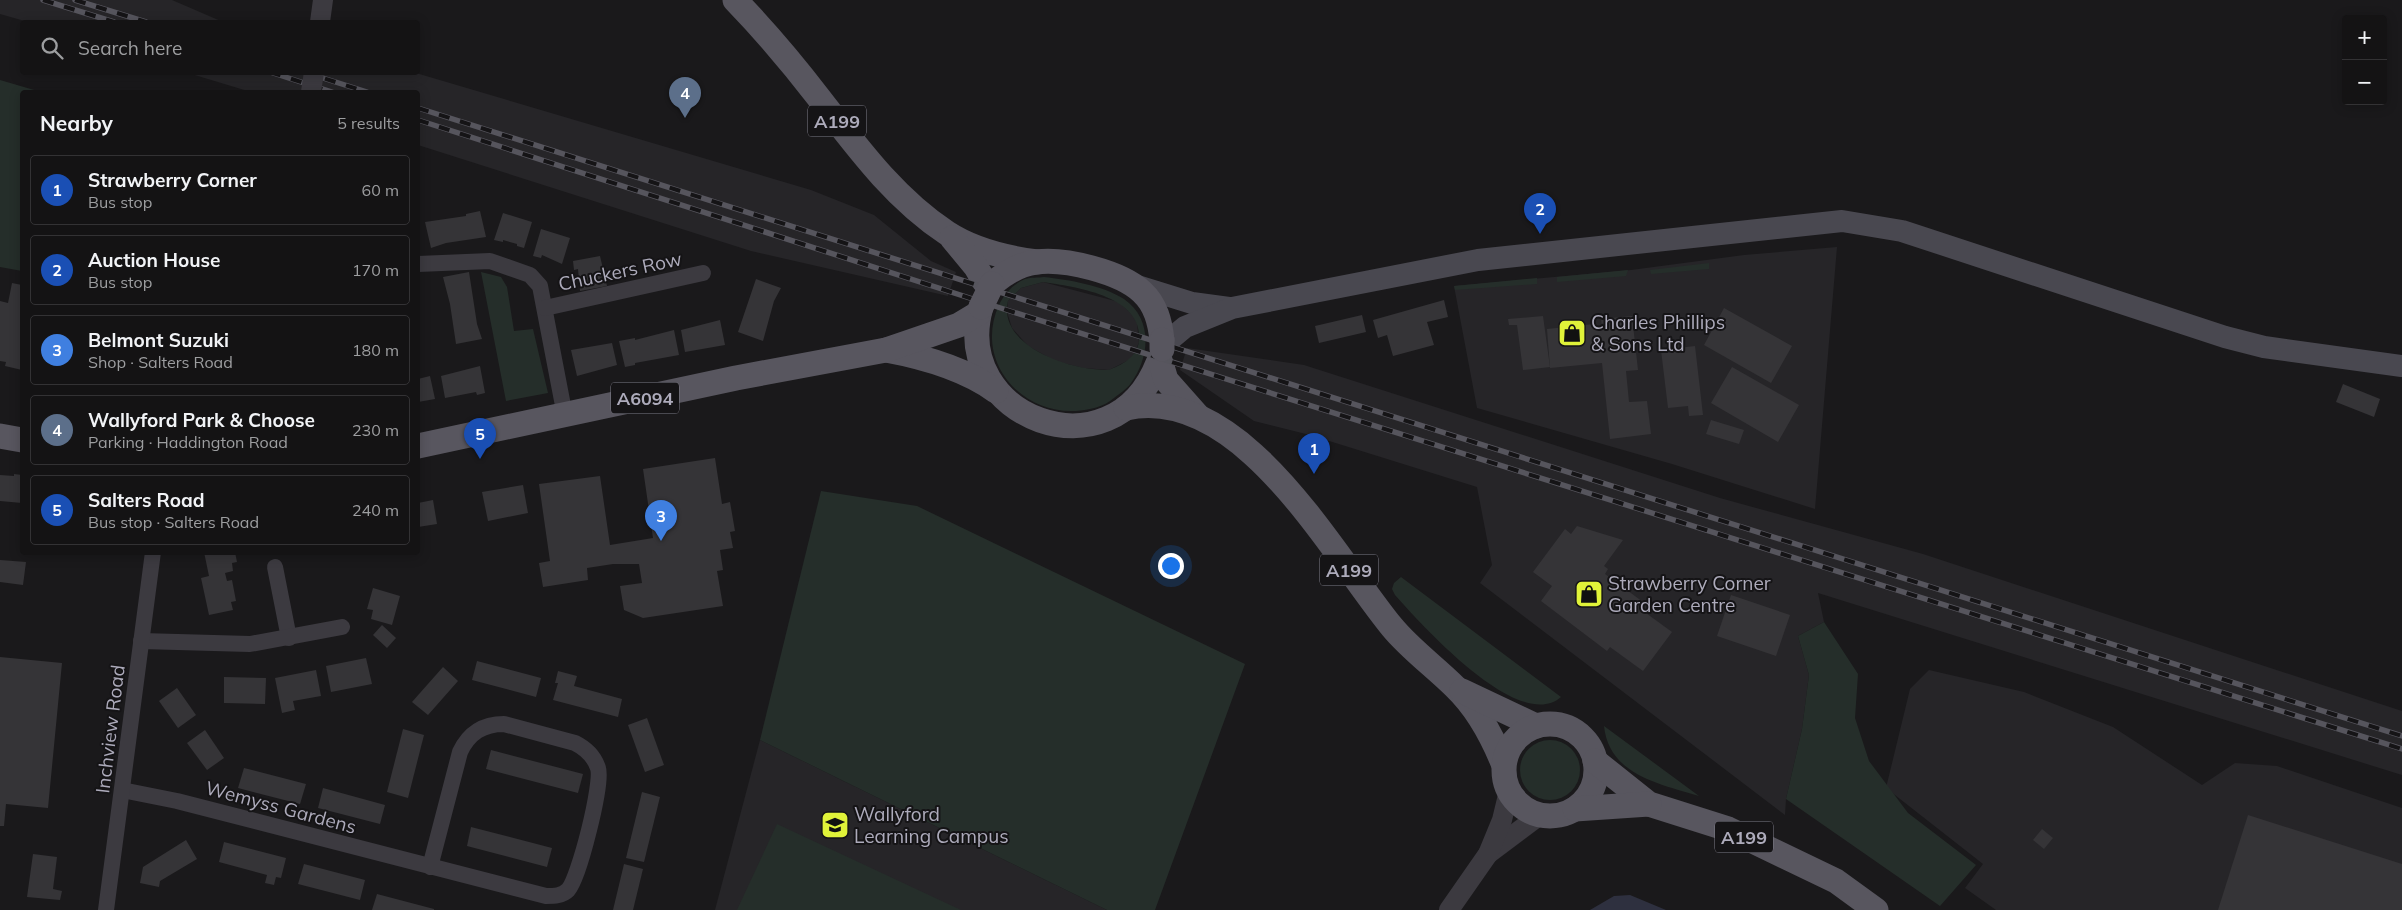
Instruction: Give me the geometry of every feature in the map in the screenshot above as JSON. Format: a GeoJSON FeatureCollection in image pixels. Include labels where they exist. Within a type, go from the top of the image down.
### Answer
{"type":"FeatureCollection","features":[{"type":"Feature","properties":{"kind":"main road","name":"A199"},"geometry":{"type":"LineString","coordinates":[[735,0],[786,56],[854,144],[885,179],[898,193],[947,233],[965,243],[1005,257],[1097,269],[1134,285],[1150,301],[1161,325],[1161,353],[1166,380],[1197,415],[1245,447],[1267,468],[1316,522],[1393,630],[1458,689],[1490,733],[1504,763],[1504,778],[1509,791]]}},
{"type":"Feature","properties":{"kind":"main road"},"geometry":{"type":"LineString","coordinates":[[1161,353],[1195,322],[1232,308],[1478,260],[1842,221],[1902,231],[2254,344],[2402,366]]}},
{"type":"Feature","properties":{"kind":"main road","name":"A199"},"geometry":{"type":"LineString","coordinates":[[947,233],[976,267],[984,296],[978,347],[983,366],[1000,394],[1027,416],[1044,423],[1065,426],[1103,421],[1126,408],[1143,390],[1161,353]]}},
{"type":"Feature","properties":{"kind":"main road","name":"A199"},"geometry":{"type":"LineString","coordinates":[[984,296],[1011,270],[1036,262]]}},
{"type":"Feature","properties":{"kind":"main road"},"geometry":{"type":"LineString","coordinates":[[1134,285],[1192,303],[1232,308]]}},
{"type":"Feature","properties":{"kind":"main road","name":"A6094"},"geometry":{"type":"LineString","coordinates":[[420,446],[745,376],[886,350],[959,325],[984,296]]}},
{"type":"Feature","properties":{"kind":"main road","name":"A6094"},"geometry":{"type":"LineString","coordinates":[[886,350],[910,354],[951,368],[977,380],[1000,394]]}},
{"type":"Feature","properties":{"kind":"main road","name":"A199"},"geometry":{"type":"LineString","coordinates":[[1126,408],[1157,406],[1197,415]]}},
{"type":"Feature","properties":{"kind":"main road"},"geometry":{"type":"LineString","coordinates":[[0,436],[20,440]]}},
{"type":"Feature","properties":{"kind":"main road","name":"A199"},"geometry":{"type":"LineString","coordinates":[[1458,689],[1536,726],[1557,725],[1567,728],[1580,736],[1590,748],[1595,761],[1649,804]]}},
{"type":"Feature","properties":{"kind":"main road"},"geometry":{"type":"LineString","coordinates":[[1504,763],[1512,744],[1518,737],[1536,726]]}},
{"type":"Feature","properties":{"kind":"main road"},"geometry":{"type":"LineString","coordinates":[[1575,808],[1584,801],[1593,785],[1595,761]]}},
{"type":"Feature","properties":{"kind":"main road"},"geometry":{"type":"LineString","coordinates":[[1509,791],[1525,809],[1540,815]]}},
{"type":"Feature","properties":{"kind":"main road","name":"A199"},"geometry":{"type":"LineString","coordinates":[[1540,815],[1557,816],[1575,808],[1649,804],[1728,829],[1836,881],[1876,910]]}},
{"type":"Feature","properties":{"kind":"street"},"geometry":{"type":"LineString","coordinates":[[320,20],[323,0]]}},
{"type":"Feature","properties":{"kind":"street"},"geometry":{"type":"LineString","coordinates":[[311,90],[314,75]]}},
{"type":"Feature","properties":{"kind":"street","name":"Chuckers Row"},"geometry":{"type":"LineString","coordinates":[[420,264],[476,260],[498,264],[530,275],[540,286],[565,416]]}},
{"type":"Feature","properties":{"kind":"street","name":"Chuckers Row"},"geometry":{"type":"LineString","coordinates":[[545,308],[703,273]]}},
{"type":"Feature","properties":{"kind":"street","name":"Inchview Road"},"geometry":{"type":"LineString","coordinates":[[106,910],[153,555]]}},
{"type":"Feature","properties":{"kind":"street"},"geometry":{"type":"LineString","coordinates":[[275,567],[289,638]]}},
{"type":"Feature","properties":{"kind":"street"},"geometry":{"type":"LineString","coordinates":[[141,641],[250,644],[342,627]]}},
{"type":"Feature","properties":{"kind":"street","name":"Wemyss Gardens"},"geometry":{"type":"LineString","coordinates":[[122,790],[177,801],[430,867],[546,896],[557,896],[566,892],[576,877],[599,787],[598,768],[594,760],[583,747],[575,743],[504,724],[495,724],[478,730],[464,744],[460,752],[430,867]]}},
{"type":"Feature","properties":{"kind":"street"},"geometry":{"type":"LineString","coordinates":[[1449,910],[1488,854],[1502,820],[1509,791]]}},
{"type":"Feature","properties":{"kind":"street"},"geometry":{"type":"LineString","coordinates":[[1488,854],[1540,815]]}},
{"type":"Feature","properties":{"kind":"shaded area"},"geometry":{"type":"Polygon","coordinates":[[[0,0],[172,0],[218,20],[21,20],[0,14],[0,0]]]}},
{"type":"Feature","properties":{"kind":"shaded area"},"geometry":{"type":"Polygon","coordinates":[[[420,74],[811,190],[874,215],[931,261],[956,272],[948,296],[751,251],[420,146],[420,90],[244,90],[195,75],[420,74]]]}},
{"type":"Feature","properties":{"kind":"shaded area"},"geometry":{"type":"Polygon","coordinates":[[[0,80],[34,90],[20,90],[20,271],[0,267],[0,80]]]}},
{"type":"Feature","properties":{"kind":"shaded area"},"geometry":{"type":"Polygon","coordinates":[[[1837,247],[1815,509],[1672,464],[1477,408],[1454,286],[1631,270],[1744,255],[1837,247]]]}},
{"type":"Feature","properties":{"kind":"shaded area"},"geometry":{"type":"Polygon","coordinates":[[[1709,263],[1709,269],[1651,274],[1650,270],[1709,263]]]}},
{"type":"Feature","properties":{"kind":"shaded area"},"geometry":{"type":"Polygon","coordinates":[[[1628,270],[1626,276],[1557,282],[1557,277],[1628,270]]]}},
{"type":"Feature","properties":{"kind":"shaded area"},"geometry":{"type":"Polygon","coordinates":[[[481,272],[501,277],[507,287],[514,331],[533,329],[548,393],[506,401],[481,272]]]}},
{"type":"Feature","properties":{"kind":"shaded area"},"geometry":{"type":"Polygon","coordinates":[[[1044,277],[1106,290],[1124,299],[1140,317],[1146,339],[1142,362],[1129,385],[1106,404],[1076,411],[1055,410],[1036,403],[1020,393],[1007,379],[997,363],[992,345],[993,325],[1001,301],[1009,290],[1021,281],[1027,278],[1044,277]],[[1043,282],[1021,288],[1008,301],[1007,316],[1013,329],[1022,340],[1035,350],[1049,357],[1065,363],[1093,369],[1111,369],[1121,365],[1133,355],[1139,341],[1138,326],[1131,314],[1120,304],[1105,296],[1089,291],[1043,282]]]}},
{"type":"Feature","properties":{"kind":"shaded area"},"geometry":{"type":"Polygon","coordinates":[[[1537,278],[1537,284],[1455,290],[1454,286],[1537,278]]]}},
{"type":"Feature","properties":{"kind":"shaded area"},"geometry":{"type":"Polygon","coordinates":[[[1043,282],[1119,302],[1133,315],[1137,323],[1139,342],[1134,355],[1129,360],[1109,370],[1083,368],[1055,361],[1028,346],[1012,328],[1007,312],[1008,301],[1021,288],[1043,282]]]}},
{"type":"Feature","properties":{"kind":"shaded area"},"geometry":{"type":"Polygon","coordinates":[[[1187,348],[1304,365],[1720,498],[1923,554],[2402,711],[2402,775],[1818,593],[1824,622],[1798,636],[1809,675],[1802,729],[1786,799],[1785,815],[1480,583],[1492,565],[1477,487],[1310,435],[1254,421],[1180,370],[1187,348]]]}},
{"type":"Feature","properties":{"kind":"shaded area"},"geometry":{"type":"Polygon","coordinates":[[[821,491],[917,506],[1245,664],[1155,910],[1107,910],[760,740],[821,491]]]}},
{"type":"Feature","properties":{"kind":"shaded area"},"geometry":{"type":"Polygon","coordinates":[[[1401,577],[1561,697],[1543,704],[1521,701],[1497,689],[1472,671],[1448,650],[1395,595],[1392,589],[1394,583],[1401,577]]]}},
{"type":"Feature","properties":{"kind":"shaded area"},"geometry":{"type":"Polygon","coordinates":[[[1824,622],[1858,674],[1855,718],[1869,761],[1908,813],[1976,865],[1940,906],[1786,799],[1802,729],[1809,675],[1798,636],[1824,622]]]}},
{"type":"Feature","properties":{"kind":"shaded area"},"geometry":{"type":"Polygon","coordinates":[[[1929,670],[2024,692],[2113,727],[2202,785],[2235,763],[2277,766],[2402,808],[2402,910],[1996,910],[1965,888],[1983,864],[1886,788],[1910,689],[1929,670]]]}},
{"type":"Feature","properties":{"kind":"shaded area"},"geometry":{"type":"Polygon","coordinates":[[[1604,726],[1699,796],[1668,787],[1639,775],[1626,767],[1615,756],[1608,743],[1604,726]]]}},
{"type":"Feature","properties":{"kind":"shaded area","name":"Wallyford Learning Campus"},"geometry":{"type":"Polygon","coordinates":[[[760,740],[1107,910],[715,910],[760,740]]]}},
{"type":"Feature","properties":{"kind":"shaded area"},"geometry":{"type":"Polygon","coordinates":[[[1550,740],[1566,745],[1571,749],[1575,754],[1580,770],[1575,786],[1571,791],[1566,795],[1550,800],[1534,795],[1529,791],[1525,786],[1520,770],[1525,754],[1529,749],[1534,745],[1550,740]]]}},
{"type":"Feature","properties":{"kind":"shaded area"},"geometry":{"type":"Polygon","coordinates":[[[777,824],[961,910],[737,910],[777,824]]]}},
{"type":"Feature","properties":{"kind":"water"},"geometry":{"type":"Polygon","coordinates":[[[1630,895],[1666,910],[1590,910],[1614,896],[1630,895]]]}},
{"type":"Feature","properties":{"kind":"building"},"geometry":{"type":"Polygon","coordinates":[[[480,211],[486,237],[446,243],[431,248],[425,222],[466,216],[466,214],[480,211]]]}},
{"type":"Feature","properties":{"kind":"building"},"geometry":{"type":"Polygon","coordinates":[[[503,213],[532,222],[524,248],[503,240],[503,242],[494,240],[503,213]]]}},
{"type":"Feature","properties":{"kind":"building"},"geometry":{"type":"Polygon","coordinates":[[[541,229],[570,238],[562,264],[542,255],[541,258],[533,256],[541,229]]]}},
{"type":"Feature","properties":{"kind":"building"},"geometry":{"type":"Polygon","coordinates":[[[600,256],[607,286],[580,291],[578,269],[574,270],[573,261],[600,256]]]}},
{"type":"Feature","properties":{"kind":"building"},"geometry":{"type":"Polygon","coordinates":[[[469,272],[477,324],[482,339],[456,344],[450,304],[443,277],[469,272]]]}},
{"type":"Feature","properties":{"kind":"building"},"geometry":{"type":"Polygon","coordinates":[[[756,279],[781,288],[774,301],[763,341],[738,332],[756,279]]]}},
{"type":"Feature","properties":{"kind":"building"},"geometry":{"type":"Polygon","coordinates":[[[12,283],[20,285],[20,370],[5,366],[6,362],[0,361],[0,301],[8,303],[12,283]]]}},
{"type":"Feature","properties":{"kind":"building"},"geometry":{"type":"Polygon","coordinates":[[[1444,300],[1448,317],[1427,322],[1434,345],[1393,356],[1387,335],[1378,338],[1373,320],[1444,300]]]}},
{"type":"Feature","properties":{"kind":"building"},"geometry":{"type":"Polygon","coordinates":[[[1724,308],[1792,346],[1771,383],[1704,345],[1724,308]]]}},
{"type":"Feature","properties":{"kind":"building"},"geometry":{"type":"Polygon","coordinates":[[[1362,315],[1366,332],[1319,343],[1315,326],[1362,315]]]}},
{"type":"Feature","properties":{"kind":"building"},"geometry":{"type":"Polygon","coordinates":[[[1543,316],[1550,367],[1523,370],[1517,325],[1509,325],[1508,319],[1543,316]]]}},
{"type":"Feature","properties":{"kind":"building"},"geometry":{"type":"Polygon","coordinates":[[[1632,316],[1638,370],[1626,371],[1629,402],[1647,401],[1651,434],[1610,439],[1602,363],[1550,368],[1547,329],[1594,324],[1594,328],[1602,327],[1601,319],[1632,316]]]}},
{"type":"Feature","properties":{"kind":"building"},"geometry":{"type":"Polygon","coordinates":[[[720,320],[725,345],[685,352],[681,330],[720,320]]]}},
{"type":"Feature","properties":{"kind":"building"},"geometry":{"type":"Polygon","coordinates":[[[674,330],[679,355],[635,363],[635,365],[625,367],[619,341],[635,338],[635,340],[674,330]]]}},
{"type":"Feature","properties":{"kind":"building"},"geometry":{"type":"Polygon","coordinates":[[[612,343],[617,365],[577,376],[571,350],[612,343]]]}},
{"type":"Feature","properties":{"kind":"building"},"geometry":{"type":"Polygon","coordinates":[[[1695,346],[1703,415],[1689,416],[1688,406],[1668,408],[1661,350],[1695,346]]]}},
{"type":"Feature","properties":{"kind":"building"},"geometry":{"type":"Polygon","coordinates":[[[480,366],[485,393],[477,395],[476,392],[445,398],[441,376],[480,366]]]}},
{"type":"Feature","properties":{"kind":"building"},"geometry":{"type":"Polygon","coordinates":[[[1732,367],[1799,405],[1778,442],[1711,403],[1732,367]]]}},
{"type":"Feature","properties":{"kind":"building"},"geometry":{"type":"Polygon","coordinates":[[[430,376],[435,399],[420,402],[420,378],[430,376]]]}},
{"type":"Feature","properties":{"kind":"building"},"geometry":{"type":"Polygon","coordinates":[[[2343,384],[2380,399],[2374,417],[2336,402],[2343,384]]]}},
{"type":"Feature","properties":{"kind":"building"},"geometry":{"type":"Polygon","coordinates":[[[1711,420],[1744,430],[1739,444],[1706,434],[1711,420]]]}},
{"type":"Feature","properties":{"kind":"building"},"geometry":{"type":"Polygon","coordinates":[[[715,458],[722,504],[730,502],[735,531],[730,532],[733,548],[720,550],[723,570],[717,571],[723,606],[643,618],[624,610],[620,586],[642,583],[639,564],[613,564],[587,568],[588,580],[543,587],[539,563],[550,561],[539,484],[600,476],[610,545],[653,538],[643,469],[715,458]]]}},
{"type":"Feature","properties":{"kind":"building"},"geometry":{"type":"Polygon","coordinates":[[[14,474],[20,475],[20,503],[0,501],[0,475],[14,476],[14,474]]]}},
{"type":"Feature","properties":{"kind":"building"},"geometry":{"type":"Polygon","coordinates":[[[523,485],[528,513],[488,521],[482,492],[523,485]]]}},
{"type":"Feature","properties":{"kind":"building"},"geometry":{"type":"Polygon","coordinates":[[[433,500],[437,524],[420,527],[420,503],[433,500]]]}},
{"type":"Feature","properties":{"kind":"building","name":"Strawberry Corner Garden Centre"},"geometry":{"type":"Polygon","coordinates":[[[1577,526],[1623,540],[1604,566],[1608,569],[1605,574],[1643,602],[1639,608],[1672,632],[1643,671],[1610,647],[1607,651],[1541,601],[1552,586],[1533,572],[1565,529],[1571,534],[1577,526]]]}},
{"type":"Feature","properties":{"kind":"building"},"geometry":{"type":"Polygon","coordinates":[[[205,555],[236,555],[237,562],[232,563],[233,571],[225,573],[227,581],[232,580],[236,601],[231,602],[233,610],[209,615],[201,578],[209,576],[205,555]]]}},
{"type":"Feature","properties":{"kind":"building"},"geometry":{"type":"Polygon","coordinates":[[[0,560],[26,562],[23,585],[0,582],[0,560]]]}},
{"type":"Feature","properties":{"kind":"building"},"geometry":{"type":"Polygon","coordinates":[[[373,588],[400,596],[392,625],[371,619],[373,610],[367,609],[373,588]]]}},
{"type":"Feature","properties":{"kind":"building"},"geometry":{"type":"Polygon","coordinates":[[[1731,595],[1790,615],[1776,656],[1717,636],[1731,595]]]}},
{"type":"Feature","properties":{"kind":"building"},"geometry":{"type":"Polygon","coordinates":[[[382,625],[396,638],[387,648],[373,635],[382,625]]]}},
{"type":"Feature","properties":{"kind":"building"},"geometry":{"type":"Polygon","coordinates":[[[0,657],[62,663],[48,808],[6,804],[4,826],[0,826],[0,657]]]}},
{"type":"Feature","properties":{"kind":"building"},"geometry":{"type":"Polygon","coordinates":[[[366,658],[372,684],[331,692],[326,666],[366,658]]]}},
{"type":"Feature","properties":{"kind":"building"},"geometry":{"type":"Polygon","coordinates":[[[477,661],[541,678],[536,697],[472,680],[477,661]]]}},
{"type":"Feature","properties":{"kind":"building"},"geometry":{"type":"Polygon","coordinates":[[[443,667],[458,681],[428,715],[412,702],[443,667]]]}},
{"type":"Feature","properties":{"kind":"building"},"geometry":{"type":"Polygon","coordinates":[[[316,670],[321,696],[293,701],[295,710],[282,713],[275,678],[316,670]]]}},
{"type":"Feature","properties":{"kind":"building"},"geometry":{"type":"Polygon","coordinates":[[[558,671],[577,676],[574,686],[622,699],[618,717],[553,700],[558,683],[555,683],[558,671]]]}},
{"type":"Feature","properties":{"kind":"building"},"geometry":{"type":"Polygon","coordinates":[[[224,677],[266,678],[265,704],[224,703],[224,677]]]}},
{"type":"Feature","properties":{"kind":"building"},"geometry":{"type":"Polygon","coordinates":[[[177,688],[196,715],[178,728],[159,701],[177,688]]]}},
{"type":"Feature","properties":{"kind":"building"},"geometry":{"type":"Polygon","coordinates":[[[647,718],[664,765],[645,772],[628,725],[647,718]]]}},
{"type":"Feature","properties":{"kind":"building"},"geometry":{"type":"Polygon","coordinates":[[[403,729],[424,735],[408,798],[387,792],[403,729]]]}},
{"type":"Feature","properties":{"kind":"building"},"geometry":{"type":"Polygon","coordinates":[[[205,730],[224,758],[207,770],[187,743],[205,730]]]}},
{"type":"Feature","properties":{"kind":"building"},"geometry":{"type":"Polygon","coordinates":[[[491,750],[583,774],[578,793],[486,769],[491,750]]]}},
{"type":"Feature","properties":{"kind":"building"},"geometry":{"type":"Polygon","coordinates":[[[244,768],[306,784],[300,804],[238,788],[244,768]]]}},
{"type":"Feature","properties":{"kind":"building"},"geometry":{"type":"Polygon","coordinates":[[[323,788],[385,805],[380,824],[318,808],[323,788]]]}},
{"type":"Feature","properties":{"kind":"building"},"geometry":{"type":"Polygon","coordinates":[[[642,792],[660,797],[644,862],[626,858],[642,792]]]}},
{"type":"Feature","properties":{"kind":"building"},"geometry":{"type":"Polygon","coordinates":[[[2248,815],[2402,864],[2402,910],[2218,910],[2248,815]]]}},
{"type":"Feature","properties":{"kind":"building"},"geometry":{"type":"Polygon","coordinates":[[[471,827],[552,848],[547,867],[467,846],[471,827]]]}},
{"type":"Feature","properties":{"kind":"building"},"geometry":{"type":"Polygon","coordinates":[[[2042,829],[2053,838],[2044,849],[2033,840],[2042,829]]]}},
{"type":"Feature","properties":{"kind":"building"},"geometry":{"type":"Polygon","coordinates":[[[186,840],[197,859],[160,881],[159,887],[140,883],[143,867],[186,840]]]}},
{"type":"Feature","properties":{"kind":"building"},"geometry":{"type":"Polygon","coordinates":[[[224,842],[286,858],[281,878],[276,877],[274,885],[265,883],[267,875],[219,862],[224,842]]]}},
{"type":"Feature","properties":{"kind":"building"},"geometry":{"type":"Polygon","coordinates":[[[33,854],[57,857],[53,889],[62,891],[60,900],[27,897],[33,854]]]}},
{"type":"Feature","properties":{"kind":"building"},"geometry":{"type":"Polygon","coordinates":[[[304,864],[365,880],[360,900],[298,884],[304,864]]]}},
{"type":"Feature","properties":{"kind":"building"},"geometry":{"type":"Polygon","coordinates":[[[624,864],[643,869],[633,910],[613,910],[624,864]]]}},
{"type":"Feature","properties":{"kind":"building"},"geometry":{"type":"Polygon","coordinates":[[[377,894],[434,909],[434,910],[372,910],[377,894]]]}},
{"type":"Feature","properties":{"kind":"railway"},"geometry":{"type":"LineString","coordinates":[[43,0],[108,20]]}},
{"type":"Feature","properties":{"kind":"railway"},"geometry":{"type":"LineString","coordinates":[[75,0],[140,20]]}},
{"type":"Feature","properties":{"kind":"railway"},"geometry":{"type":"LineString","coordinates":[[279,75],[326,90]]}},
{"type":"Feature","properties":{"kind":"railway"},"geometry":{"type":"LineString","coordinates":[[313,75],[361,90]]}},
{"type":"Feature","properties":{"kind":"railway"},"geometry":{"type":"LineString","coordinates":[[420,109],[2402,736]]}},
{"type":"Feature","properties":{"kind":"railway"},"geometry":{"type":"LineString","coordinates":[[420,121],[1013,312],[2402,749]]}},
{"type":"Feature","properties":{"kind":"place","name":"Wallyford Park & Choose"},"geometry":{"type":"Point","coordinates":[685,118]}},
{"type":"Feature","properties":{"kind":"place","name":"Auction House"},"geometry":{"type":"Point","coordinates":[1540,234]}},
{"type":"Feature","properties":{"kind":"place","name":"Charles Phillips & Sons Ltd"},"geometry":{"type":"Point","coordinates":[1572,333]}},
{"type":"Feature","properties":{"kind":"place","name":"Salters Road"},"geometry":{"type":"Point","coordinates":[480,459]}},
{"type":"Feature","properties":{"kind":"place","name":"Strawberry Corner"},"geometry":{"type":"Point","coordinates":[1314,474]}},
{"type":"Feature","properties":{"kind":"place","name":"Belmont Suzuki"},"geometry":{"type":"Point","coordinates":[661,541]}},
{"type":"Feature","properties":{"kind":"place","name":"Strawberry Corner Garden Centre"},"geometry":{"type":"Point","coordinates":[1589,594]}},
{"type":"Feature","properties":{"kind":"place","name":"Wallyford Learning Campus"},"geometry":{"type":"Point","coordinates":[835,825]}}]}
